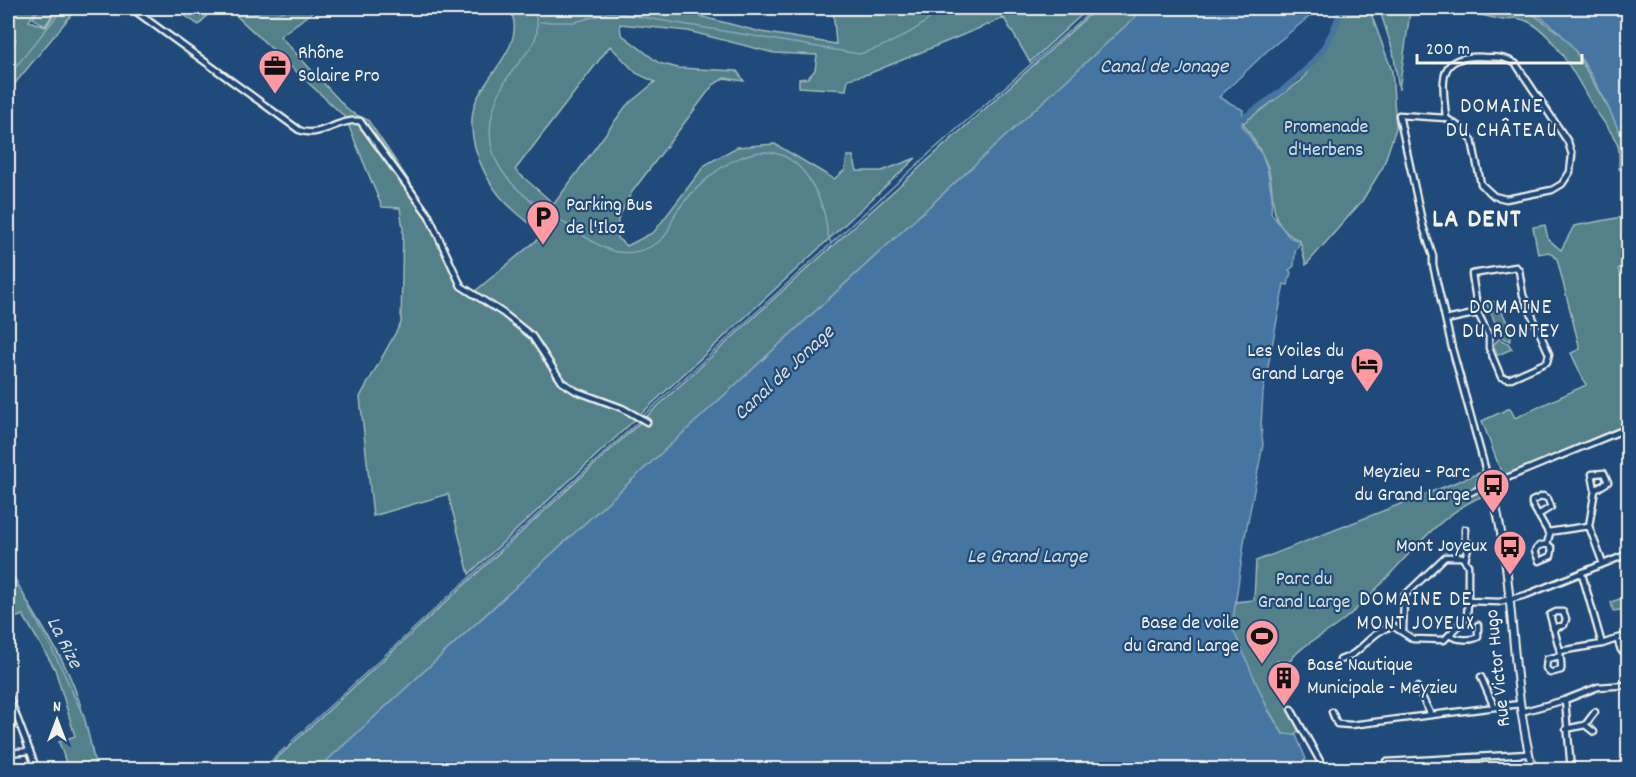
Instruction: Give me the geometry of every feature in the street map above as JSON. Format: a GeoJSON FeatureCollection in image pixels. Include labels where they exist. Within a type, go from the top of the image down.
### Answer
{"type":"FeatureCollection","features":[{"type":"Feature","properties":{"kind":"street"},"geometry":{"type":"LineString","coordinates":[[131,8],[306,134],[348,119],[360,121],[429,216],[461,286],[503,313],[532,336],[562,382],[576,391],[639,415],[647,422]]}},
{"type":"Feature","properties":{"kind":"street"},"geometry":{"type":"LineString","coordinates":[[1446,118],[1445,74],[1454,61],[1467,56],[1510,61],[1516,64],[1568,142],[1572,155],[1570,172],[1562,184],[1552,190],[1506,199],[1494,196],[1481,184],[1472,140],[1446,118],[1399,116],[1446,320],[1487,475]]}},
{"type":"Feature","properties":{"kind":"street"},"geometry":{"type":"LineString","coordinates":[[1517,267],[1523,295],[1549,354],[1547,362],[1509,379],[1501,377],[1489,348],[1490,336],[1478,313],[1472,274],[1517,267]]}},
{"type":"Feature","properties":{"kind":"street"},"geometry":{"type":"LineString","coordinates":[[1446,320],[1478,313]]}},
{"type":"Feature","properties":{"kind":"street"},"geometry":{"type":"LineString","coordinates":[[1497,482],[1492,476],[1487,475],[1482,478],[1481,486],[1492,490],[1497,482],[1629,428]]}},
{"type":"Feature","properties":{"kind":"street"},"geometry":{"type":"LineString","coordinates":[[1470,493],[1476,490]]}},
{"type":"Feature","properties":{"kind":"street","name":"Rue Victor Hugo"},"geometry":{"type":"LineString","coordinates":[[1492,490],[1501,534],[1521,712],[1533,770]]}},
{"type":"Feature","properties":{"kind":"street"},"geometry":{"type":"LineString","coordinates":[[1595,490],[1589,526],[1602,564]]}},
{"type":"Feature","properties":{"kind":"street"},"geometry":{"type":"LineString","coordinates":[[1538,515],[1551,507],[1545,496],[1532,501],[1538,515],[1550,533],[1547,544]]}},
{"type":"Feature","properties":{"kind":"street"},"geometry":{"type":"LineString","coordinates":[[1550,533],[1589,526]]}},
{"type":"Feature","properties":{"kind":"street"},"geometry":{"type":"LineString","coordinates":[[1465,529],[1465,539],[1469,544],[1465,560]]}},
{"type":"Feature","properties":{"kind":"street"},"geometry":{"type":"LineString","coordinates":[[1468,601],[1509,600],[1582,574],[1629,554]]}},
{"type":"Feature","properties":{"kind":"street"},"geometry":{"type":"LineString","coordinates":[[1340,660],[1349,658],[1382,628],[1393,626],[1413,639],[1444,640],[1450,635],[1467,617],[1468,565],[1462,557],[1445,557],[1404,596],[1403,631]]}},
{"type":"Feature","properties":{"kind":"street"},"geometry":{"type":"LineString","coordinates":[[1582,574],[1602,644]]}},
{"type":"Feature","properties":{"kind":"street"},"geometry":{"type":"LineString","coordinates":[[1450,635],[1454,638],[1475,639],[1478,637],[1478,626]]}},
{"type":"Feature","properties":{"kind":"street"},"geometry":{"type":"LineString","coordinates":[[1553,628],[1560,653],[1602,644],[1629,635]]}},
{"type":"Feature","properties":{"kind":"street"},"geometry":{"type":"LineString","coordinates":[[1617,638],[1621,650],[1629,651]]}},
{"type":"Feature","properties":{"kind":"street"},"geometry":{"type":"LineString","coordinates":[[1481,677],[1494,707]]}},
{"type":"Feature","properties":{"kind":"street"},"geometry":{"type":"LineString","coordinates":[[1521,712],[1565,700],[1598,687],[1629,685]]}},
{"type":"Feature","properties":{"kind":"street"},"geometry":{"type":"LineString","coordinates":[[1417,687],[1431,715]]}},
{"type":"Feature","properties":{"kind":"street"},"geometry":{"type":"LineString","coordinates":[[8,694],[37,770]]}},
{"type":"Feature","properties":{"kind":"street"},"geometry":{"type":"LineString","coordinates":[[1565,700],[1571,770]]}},
{"type":"Feature","properties":{"kind":"street"},"geometry":{"type":"LineString","coordinates":[[1332,712],[1337,724],[1351,725],[1520,704]]}},
{"type":"Feature","properties":{"kind":"street"},"geometry":{"type":"LineString","coordinates":[[1291,709],[1325,770]]}},
{"type":"Feature","properties":{"kind":"street"},"geometry":{"type":"LineString","coordinates":[[1566,729],[1585,725],[1595,712]]}},
{"type":"Feature","properties":{"kind":"street"},"geometry":{"type":"LineString","coordinates":[[1585,725],[1594,732]]}},
{"type":"Feature","properties":{"kind":"street"},"geometry":{"type":"LineString","coordinates":[[8,753],[30,751]]}},
{"type":"Feature","properties":{"kind":"street"},"geometry":{"type":"LineString","coordinates":[[1386,762],[1528,754]]}},
{"type":"Feature","properties":{"kind":"green space"},"geometry":{"type":"Polygon","coordinates":[[[8,8],[37,8],[29,21],[46,27],[58,8],[77,8],[8,92],[8,54],[16,40],[8,37],[8,8]]]}},
{"type":"Feature","properties":{"kind":"green space"},"geometry":{"type":"Polygon","coordinates":[[[40,8],[57,8],[45,26],[33,18],[40,8]]]}},
{"type":"Feature","properties":{"kind":"green space"},"geometry":{"type":"Polygon","coordinates":[[[180,8],[213,8],[199,25],[178,11],[180,8]]]}},
{"type":"Feature","properties":{"kind":"green space"},"geometry":{"type":"Polygon","coordinates":[[[228,8],[318,8],[280,36],[350,112],[368,120],[432,215],[458,273],[466,286],[474,292],[543,235],[499,195],[480,163],[473,138],[472,125],[476,101],[511,45],[514,21],[509,8],[668,8],[761,32],[836,44],[833,8],[1089,8],[1030,62],[1004,18],[868,74],[848,79],[846,90],[799,87],[799,79],[808,78],[815,70],[817,55],[774,53],[688,31],[620,24],[621,34],[659,63],[678,68],[737,71],[744,81],[724,78],[713,85],[632,192],[618,219],[617,238],[627,246],[654,232],[705,165],[737,147],[775,144],[834,179],[845,170],[847,156],[853,156],[857,171],[882,171],[916,158],[469,574],[448,494],[373,516],[360,397],[401,323],[403,229],[400,208],[382,207],[345,117],[228,8]],[[610,46],[515,170],[554,204],[626,106],[655,82],[636,73],[610,46]]]}},
{"type":"Feature","properties":{"kind":"green space"},"geometry":{"type":"Polygon","coordinates":[[[1097,8],[1145,8],[318,769],[264,770],[778,295],[1097,8]]]}},
{"type":"Feature","properties":{"kind":"green space","name":"Promenade d'Herbens"},"geometry":{"type":"Polygon","coordinates":[[[1343,8],[1369,8],[1392,71],[1396,128],[1383,167],[1362,201],[1306,265],[1300,241],[1289,234],[1277,219],[1268,168],[1243,123],[1302,80],[1329,40],[1343,8]]]}},
{"type":"Feature","properties":{"kind":"green space"},"geometry":{"type":"Polygon","coordinates":[[[1379,8],[1425,8],[1410,12],[1399,90],[1393,51],[1379,8]]]}},
{"type":"Feature","properties":{"kind":"green space"},"geometry":{"type":"Polygon","coordinates":[[[1450,8],[1524,8],[1569,40],[1609,109],[1628,150],[1628,173],[1619,169],[1619,149],[1613,135],[1594,108],[1567,61],[1544,33],[1531,23],[1518,18],[1503,20],[1450,8]]]}},
{"type":"Feature","properties":{"kind":"green space"},"geometry":{"type":"Polygon","coordinates":[[[1628,216],[1628,264],[1618,269],[1628,292],[1628,425],[1503,477],[1482,421],[1510,408],[1515,418],[1586,385],[1571,353],[1580,349],[1557,259],[1549,252],[1538,254],[1533,227],[1545,225],[1548,239],[1561,250],[1574,226],[1628,216]]]}},
{"type":"Feature","properties":{"kind":"green space"},"geometry":{"type":"Polygon","coordinates":[[[1497,301],[1512,333],[1510,341],[1502,337],[1486,303],[1497,301]]]}},
{"type":"Feature","properties":{"kind":"green space"},"geometry":{"type":"Polygon","coordinates":[[[1499,339],[1508,343],[1512,349],[1498,355],[1493,345],[1499,339]]]}},
{"type":"Feature","properties":{"kind":"green space","name":"Parc du Grand Large"},"geometry":{"type":"Polygon","coordinates":[[[1479,473],[1476,485],[1485,495],[1445,519],[1359,607],[1341,622],[1307,644],[1290,661],[1277,661],[1284,697],[1301,728],[1292,737],[1283,734],[1268,709],[1232,627],[1235,602],[1254,600],[1256,561],[1479,473]]]}},
{"type":"Feature","properties":{"kind":"green space"},"geometry":{"type":"Polygon","coordinates":[[[8,565],[69,674],[83,714],[96,769],[68,769],[59,742],[75,736],[55,669],[23,615],[9,620],[8,565]]]}},
{"type":"Feature","properties":{"kind":"green space"},"geometry":{"type":"Polygon","coordinates":[[[1628,596],[1628,609],[1613,611],[1611,602],[1628,596]]]}},
{"type":"Feature","properties":{"kind":"water","name":"Le Grand Large"},"geometry":{"type":"Polygon","coordinates":[[[1145,8],[1320,8],[1268,50],[1219,97],[1243,110],[1242,125],[1262,155],[1267,168],[1272,197],[1271,213],[1289,237],[1300,242],[1295,252],[1294,266],[1289,270],[1291,272],[1288,285],[1284,284],[1263,392],[1261,426],[1263,445],[1245,536],[1232,627],[1268,710],[1283,734],[1296,735],[1306,759],[1296,769],[318,769],[1145,8]]]}},
{"type":"Feature","properties":{"kind":"water"},"geometry":{"type":"Polygon","coordinates":[[[1524,8],[1628,8],[1628,150],[1599,89],[1575,50],[1543,19],[1524,8]]]}},
{"type":"Feature","properties":{"kind":"waterway","name":"La Rize"},"geometry":{"type":"LineString","coordinates":[[8,76],[61,8]]}},
{"type":"Feature","properties":{"kind":"waterway"},"geometry":{"type":"LineString","coordinates":[[239,8],[258,14],[278,13],[290,8]]}},
{"type":"Feature","properties":{"kind":"waterway"},"geometry":{"type":"LineString","coordinates":[[532,8],[537,20],[535,40],[503,85],[493,109],[490,130],[492,149],[499,165],[524,195],[597,244],[618,252],[634,252],[649,248],[662,239],[677,211],[705,181],[721,168],[739,158],[758,153],[776,153],[793,162],[809,179],[823,209],[831,243]]}},
{"type":"Feature","properties":{"kind":"waterway"},"geometry":{"type":"LineString","coordinates":[[540,22],[575,22],[611,12],[859,54],[904,36],[943,8]]}},
{"type":"Feature","properties":{"kind":"waterway"},"geometry":{"type":"LineString","coordinates":[[642,417],[932,151],[1095,8]]}},
{"type":"Feature","properties":{"kind":"waterway"},"geometry":{"type":"LineString","coordinates":[[1243,118],[1275,96],[1315,59],[1326,44],[1341,8]]}},
{"type":"Feature","properties":{"kind":"waterway"},"geometry":{"type":"LineString","coordinates":[[292,741],[639,421]]}},
{"type":"Feature","properties":{"kind":"waterway","name":"La Rize"},"geometry":{"type":"LineString","coordinates":[[8,566],[60,665],[85,720],[96,770]]}},
{"type":"Feature","properties":{"kind":"waterway"},"geometry":{"type":"LineString","coordinates":[[261,770],[285,748]]}},
{"type":"Feature","properties":{"kind":"place","name":"Rhône Solaire Pro"},"geometry":{"type":"Point","coordinates":[275,95]}},
{"type":"Feature","properties":{"kind":"place","name":"Parking Bus de l'Iloz"},"geometry":{"type":"Point","coordinates":[543,246]}},
{"type":"Feature","properties":{"kind":"place","name":"Les Voiles du Grand Large"},"geometry":{"type":"Point","coordinates":[1367,393]}},
{"type":"Feature","properties":{"kind":"place","name":"Meyzieu - Parc du Grand Large"},"geometry":{"type":"Point","coordinates":[1493,514]}},
{"type":"Feature","properties":{"kind":"place","name":"Mont Joyeux"},"geometry":{"type":"Point","coordinates":[1510,576]}},
{"type":"Feature","properties":{"kind":"place","name":"Base de voile du Grand Large"},"geometry":{"type":"Point","coordinates":[1262,665]}},
{"type":"Feature","properties":{"kind":"place","name":"Base Nautique Municipale - Meyzieu"},"geometry":{"type":"Point","coordinates":[1284,707]}},
{"type":"Feature","properties":{"kind":"district","name":"DOMAINE DU CHÂTEAU"},"geometry":{"type":"Point","coordinates":[1502,120]}},
{"type":"Feature","properties":{"kind":"district","name":"LA DENT"},"geometry":{"type":"Point","coordinates":[1477,220]}},
{"type":"Feature","properties":{"kind":"district","name":"DOMAINE DU RONTEY"},"geometry":{"type":"Point","coordinates":[1511,321]}},
{"type":"Feature","properties":{"kind":"district","name":"DOMAINE DE MONT JOYEUX"},"geometry":{"type":"Point","coordinates":[1416,613]}},
{"type":"Feature","properties":{"kind":"water label","name":"Canal de Jonage"},"geometry":{"type":"Point","coordinates":[1164,68]}},
{"type":"Feature","properties":{"kind":"water label","name":"Canal de Jonage"},"geometry":{"type":"Point","coordinates":[785,374]}}]}
